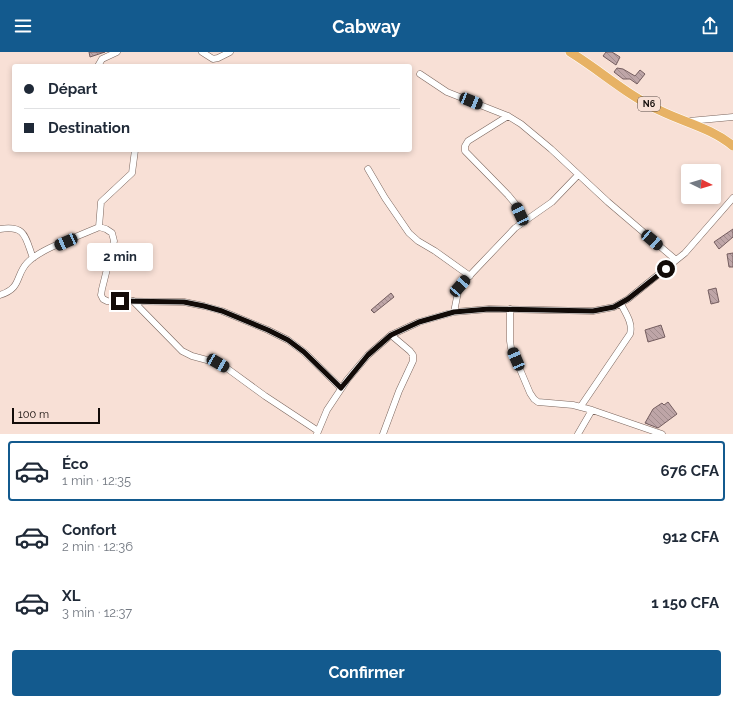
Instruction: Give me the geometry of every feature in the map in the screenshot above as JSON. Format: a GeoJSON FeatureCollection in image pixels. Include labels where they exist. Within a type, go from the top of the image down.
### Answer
{"type":"FeatureCollection","features":[{"type":"Feature","properties":{"kind":"highway","name":"N6"},"geometry":{"type":"LineString","coordinates":[[570,52],[634,96],[661,111],[717,134],[733,146]]}},
{"type":"Feature","properties":{"kind":"street"},"geometry":{"type":"LineString","coordinates":[[99,64],[102,59],[117,52]]}},
{"type":"Feature","properties":{"kind":"street"},"geometry":{"type":"LineString","coordinates":[[202,52],[213,59],[230,52]]}},
{"type":"Feature","properties":{"kind":"street"},"geometry":{"type":"LineString","coordinates":[[420,74],[447,92],[508,116],[527,129],[608,202],[676,260]]}},
{"type":"Feature","properties":{"kind":"street"},"geometry":{"type":"LineString","coordinates":[[508,116],[468,141],[464,146],[465,151],[517,206],[524,222]]}},
{"type":"Feature","properties":{"kind":"street"},"geometry":{"type":"LineString","coordinates":[[688,121],[733,117]]}},
{"type":"Feature","properties":{"kind":"street"},"geometry":{"type":"LineString","coordinates":[[99,227],[102,202],[132,173],[135,152]]}},
{"type":"Feature","properties":{"kind":"street"},"geometry":{"type":"LineString","coordinates":[[368,169],[385,198],[409,233],[418,241],[470,276]]}},
{"type":"Feature","properties":{"kind":"street"},"geometry":{"type":"LineString","coordinates":[[454,312],[458,292],[470,276],[507,236],[552,202],[578,175]]}},
{"type":"Feature","properties":{"kind":"street"},"geometry":{"type":"LineString","coordinates":[[133,301],[182,351],[192,356],[218,363],[228,369],[317,433],[327,410],[341,388],[368,355],[391,335],[419,322],[454,312],[489,309],[593,311],[614,307],[621,304],[656,278],[685,253],[733,198]]}},
{"type":"Feature","properties":{"kind":"street"},"geometry":{"type":"LineString","coordinates":[[0,295],[13,288],[26,265],[40,253],[99,227],[112,233],[114,241],[102,289],[103,300],[184,302],[222,311],[288,340],[304,352],[341,388]]}},
{"type":"Feature","properties":{"kind":"street"},"geometry":{"type":"LineString","coordinates":[[0,229],[19,229],[23,233],[33,258]]}},
{"type":"Feature","properties":{"kind":"street"},"geometry":{"type":"LineString","coordinates":[[581,406],[630,334],[632,328],[621,304]]}},
{"type":"Feature","properties":{"kind":"street"},"geometry":{"type":"LineString","coordinates":[[510,309],[511,348],[534,399],[545,404],[581,406],[662,434]]}},
{"type":"Feature","properties":{"kind":"street"},"geometry":{"type":"LineString","coordinates":[[383,434],[399,391],[413,361],[413,355],[410,351],[391,335]]}},
{"type":"Feature","properties":{"kind":"street"},"geometry":{"type":"LineString","coordinates":[[578,434],[592,410]]}},
{"type":"Feature","properties":{"kind":"building"},"geometry":{"type":"Polygon","coordinates":[[[89,52],[105,52],[90,57],[89,52]]]}},
{"type":"Feature","properties":{"kind":"building"},"geometry":{"type":"Polygon","coordinates":[[[606,52],[612,52],[620,57],[616,65],[603,56],[606,52]]]}},
{"type":"Feature","properties":{"kind":"building"},"geometry":{"type":"Polygon","coordinates":[[[617,68],[623,69],[635,76],[640,70],[645,74],[637,84],[630,79],[623,79],[614,72],[617,68]]]}},
{"type":"Feature","properties":{"kind":"building"},"geometry":{"type":"Polygon","coordinates":[[[733,229],[733,237],[719,249],[714,242],[733,229]]]}},
{"type":"Feature","properties":{"kind":"building"},"geometry":{"type":"Polygon","coordinates":[[[733,253],[733,267],[729,267],[727,254],[733,253]]]}},
{"type":"Feature","properties":{"kind":"building"},"geometry":{"type":"Polygon","coordinates":[[[716,288],[719,302],[711,304],[708,290],[716,288]]]}},
{"type":"Feature","properties":{"kind":"building"},"geometry":{"type":"Polygon","coordinates":[[[391,293],[394,297],[374,313],[371,310],[391,293]]]}},
{"type":"Feature","properties":{"kind":"building"},"geometry":{"type":"Polygon","coordinates":[[[661,325],[665,337],[648,342],[645,330],[661,325]]]}},
{"type":"Feature","properties":{"kind":"building"},"geometry":{"type":"Polygon","coordinates":[[[668,402],[677,414],[658,428],[645,423],[653,409],[662,403],[664,405],[668,402]]]}},
{"type":"Feature","properties":{"kind":"route"},"geometry":{"type":"LineString","coordinates":[[120,301],[184,302],[222,311],[288,340],[304,352],[341,388],[368,355],[391,335],[419,322],[454,312],[489,309],[593,311],[614,307],[628,299],[666,269]]}}]}
